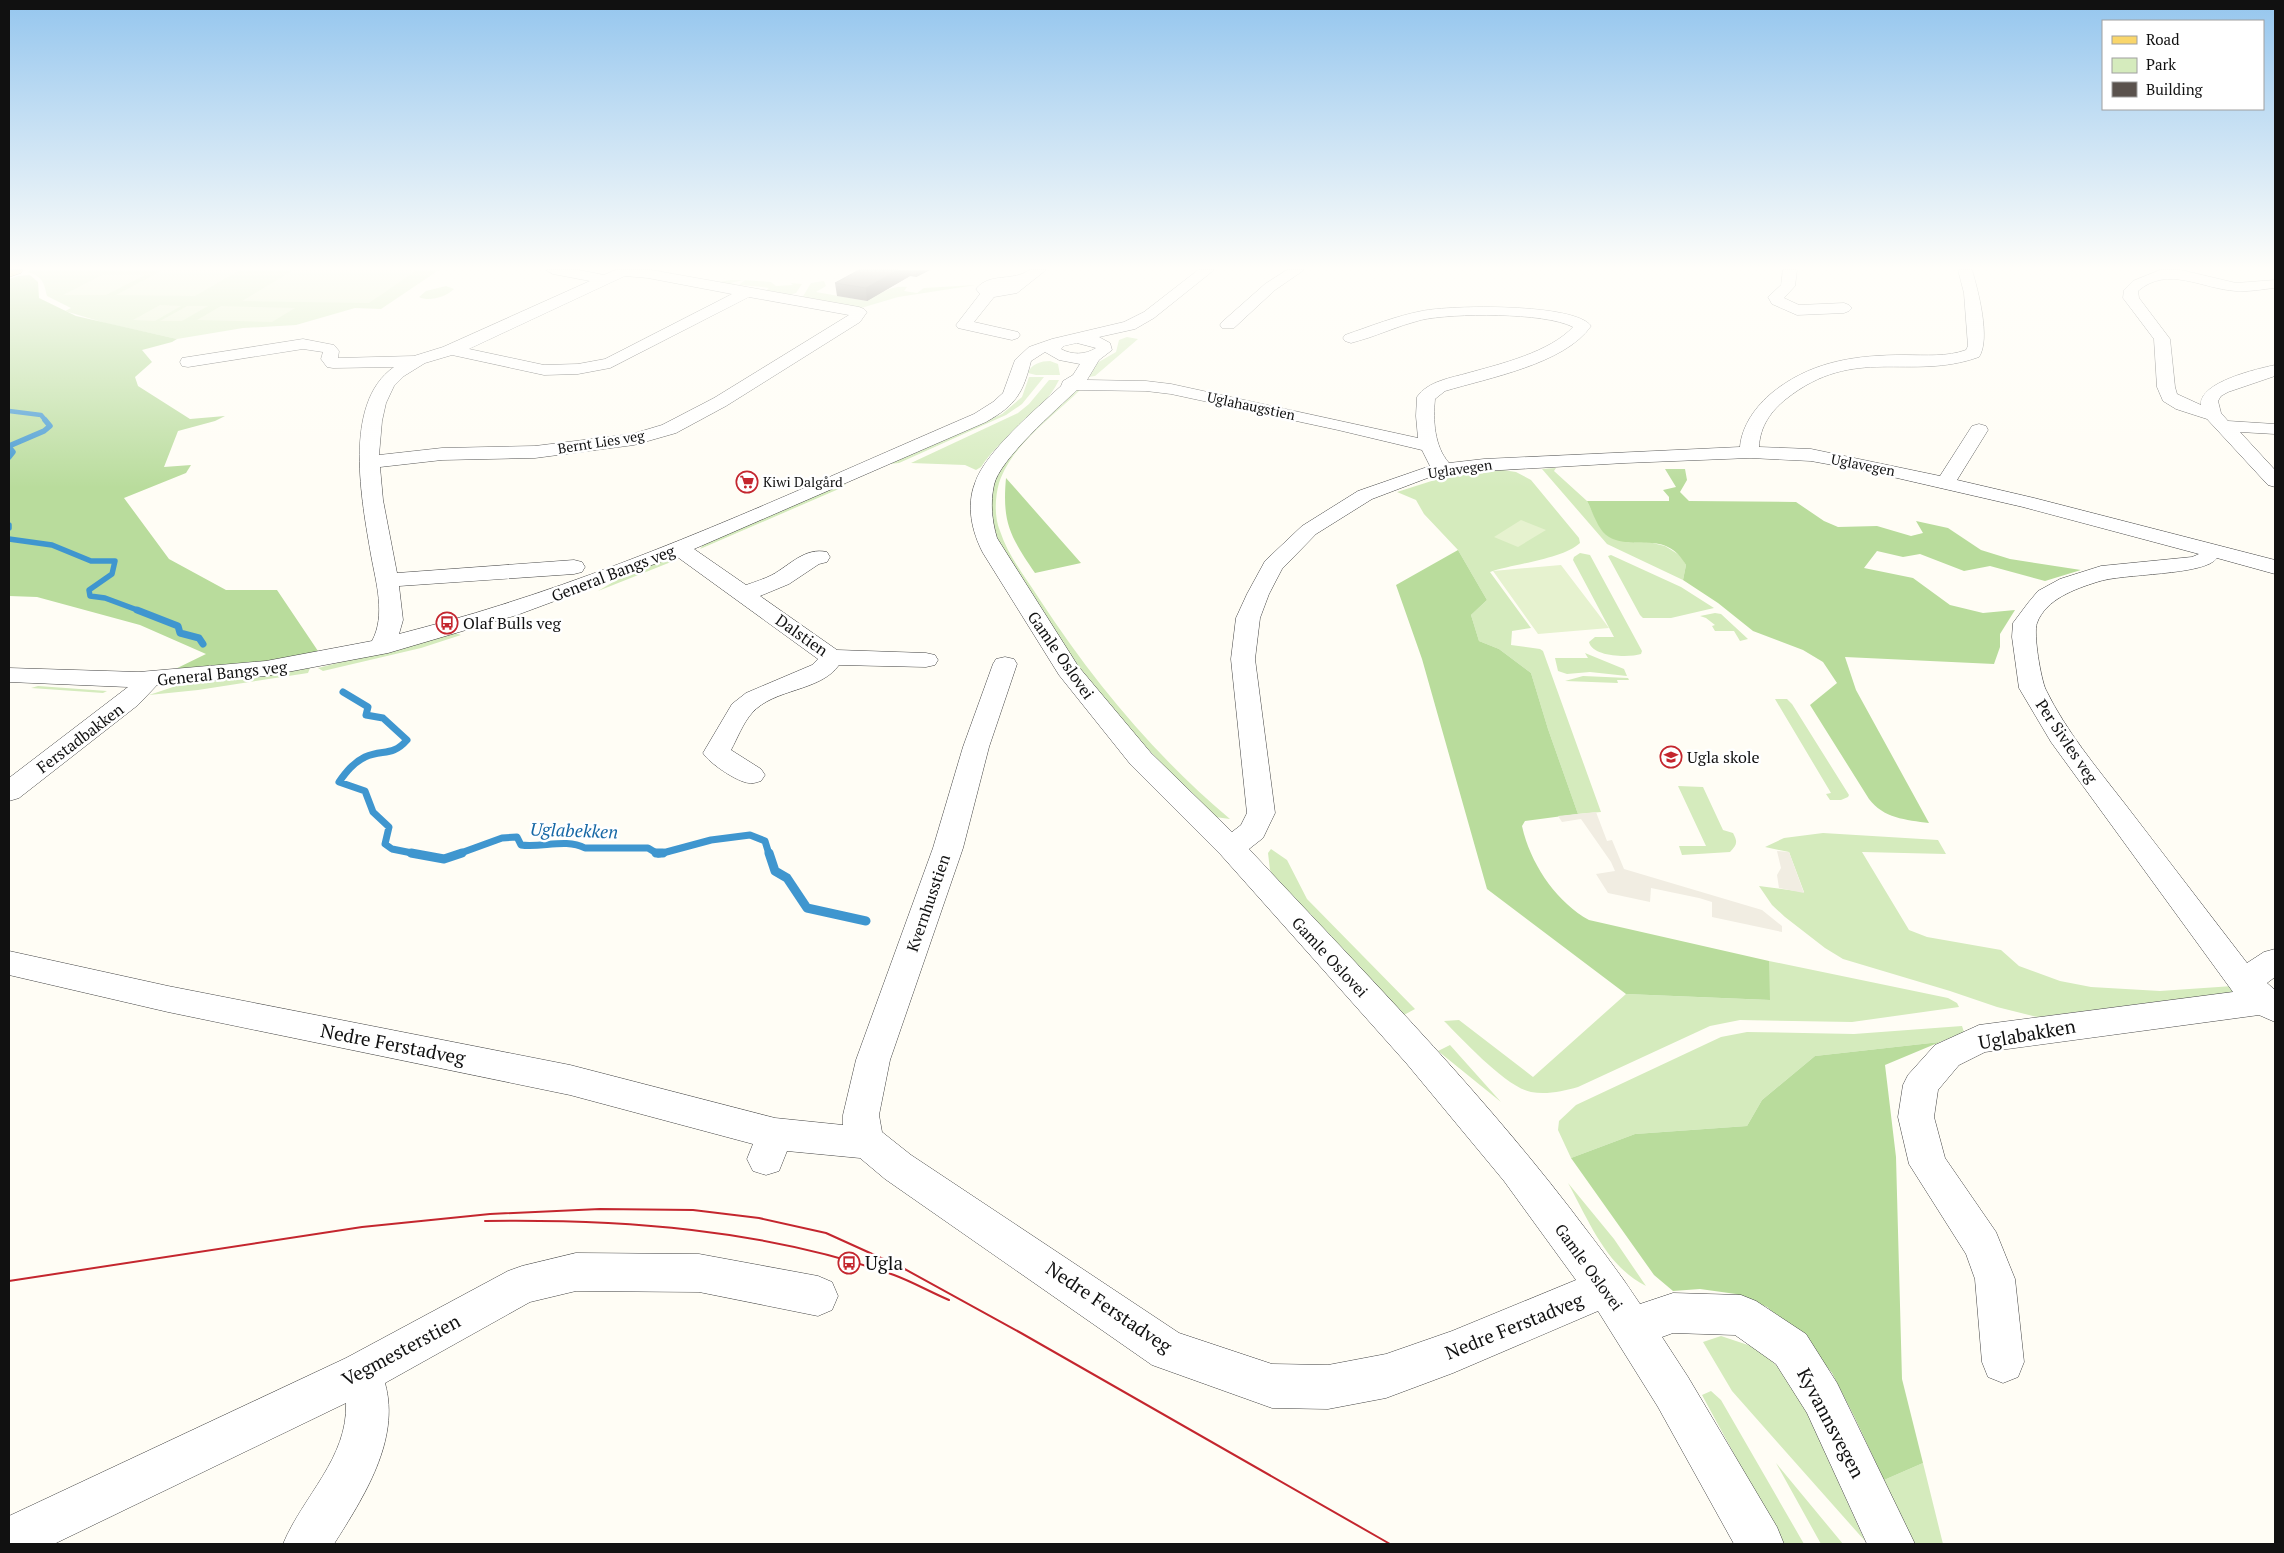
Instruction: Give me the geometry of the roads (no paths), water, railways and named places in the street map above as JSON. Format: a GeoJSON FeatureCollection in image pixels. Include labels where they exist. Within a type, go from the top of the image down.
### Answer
{"type":"FeatureCollection","features":[{"type":"Feature","properties":{"kind":"street"},"geometry":{"type":"LineString","coordinates":[[379,648],[391,622],[378,535],[370,462],[372,419],[385,386],[393,375],[416,361],[453,350],[469,342]]}},
{"type":"Feature","properties":{"kind":"street"},"geometry":{"type":"LineString","coordinates":[[453,350],[544,370],[578,370],[610,363],[650,342]]}},
{"type":"Feature","properties":{"kind":"street","name":"Bernt Lies veg"},"geometry":{"type":"LineString","coordinates":[[370,462],[442,454],[535,452],[572,449],[634,439],[669,429],[720,402],[816,342]]}},
{"type":"Feature","properties":{"kind":"street"},"geometry":{"type":"LineString","coordinates":[[1062,360],[1075,342]]}},
{"type":"Feature","properties":{"kind":"street"},"geometry":{"type":"LineString","coordinates":[[1098,342],[1098,351]]}},
{"type":"Feature","properties":{"kind":"street"},"geometry":{"type":"LineString","coordinates":[[1062,360],[1098,351],[1112,342]]}},
{"type":"Feature","properties":{"kind":"street"},"geometry":{"type":"LineString","coordinates":[[1443,469],[1438,464],[1430,446],[1424,415],[1426,397],[1439,387],[1559,347],[1566,342]]}},
{"type":"Feature","properties":{"kind":"street"},"geometry":{"type":"LineString","coordinates":[[1750,452],[1749,441],[1760,415],[1778,396],[1817,371],[1854,361],[1953,359],[1973,353],[1976,342]]}},
{"type":"Feature","properties":{"kind":"street"},"geometry":{"type":"LineString","coordinates":[[2162,342],[2166,387],[2169,397],[2182,405],[2219,420],[2275,429]]}},
{"type":"Feature","properties":{"kind":"street"},"geometry":{"type":"LineString","coordinates":[[188,362],[303,344],[328,348],[331,351],[329,359],[333,363],[416,361]]}},
{"type":"Feature","properties":{"kind":"street","name":"Gamle Oslovei"},"geometry":{"type":"LineString","coordinates":[[1098,351],[1080,378],[1062,360],[1028,426],[991,468],[984,484],[982,496],[981,519],[986,538],[1015,589],[1068,670],[1141,758],[1231,848],[1419,1054],[1517,1169],[1606,1287],[1632,1327],[1674,1392],[1760,1544]]}},
{"type":"Feature","properties":{"kind":"street","name":"Uglahaugstien"},"geometry":{"type":"LineString","coordinates":[[1062,360],[1146,386],[1171,389],[1286,412],[1430,446]]}},
{"type":"Feature","properties":{"kind":"street","name":"General Bangs veg"},"geometry":{"type":"LineString","coordinates":[[9,675],[77,680],[148,681],[254,671],[379,648],[517,609],[593,582],[679,548],[988,414],[1008,400],[1016,390],[1022,366],[1062,360]]}},
{"type":"Feature","properties":{"kind":"street"},"geometry":{"type":"LineString","coordinates":[[2275,370],[2215,392],[2209,402],[2219,420],[2275,481]]}},
{"type":"Feature","properties":{"kind":"street"},"geometry":{"type":"LineString","coordinates":[[1945,483],[1979,430]]}},
{"type":"Feature","properties":{"kind":"street","name":"Uglavegen"},"geometry":{"type":"LineString","coordinates":[[1231,848],[1253,831],[1261,813],[1242,659],[1248,618],[1269,573],[1290,548],[1309,530],[1336,511],[1365,495],[1391,484],[1443,469],[1605,458],[1750,452],[1811,455],[2027,502],[2275,567]]}},
{"type":"Feature","properties":{"kind":"street","name":"Dalstien"},"geometry":{"type":"LineString","coordinates":[[679,548],[831,657],[926,660]]}},
{"type":"Feature","properties":{"kind":"street","name":"Per Sivles veg"},"geometry":{"type":"LineString","coordinates":[[2211,551],[2206,559],[2196,563],[2102,573],[2068,584],[2046,596],[2036,608],[2026,622],[2024,637],[2032,688],[2064,742],[2261,997]]}},
{"type":"Feature","properties":{"kind":"street"},"geometry":{"type":"LineString","coordinates":[[745,594],[781,579],[811,559],[820,557]]}},
{"type":"Feature","properties":{"kind":"street"},"geometry":{"type":"LineString","coordinates":[[386,580],[574,567]]}},
{"type":"Feature","properties":{"kind":"street"},"geometry":{"type":"LineString","coordinates":[[751,775],[716,753],[741,709],[755,698],[820,670],[828,663],[831,657]]}},
{"type":"Feature","properties":{"kind":"street","name":"Kvernhusstien"},"geometry":{"type":"LineString","coordinates":[[869,1143],[862,1129],[861,1115],[873,1060],[948,848],[976,747],[1005,664]]}},
{"type":"Feature","properties":{"kind":"street","name":"Ferstadbakken"},"geometry":{"type":"LineString","coordinates":[[9,792],[129,700],[148,681]]}},
{"type":"Feature","properties":{"kind":"street"},"geometry":{"type":"LineString","coordinates":[[2261,997],[2275,960]]}},
{"type":"Feature","properties":{"kind":"street","name":"Nedre Ferstadveg"},"geometry":{"type":"LineString","coordinates":[[9,963],[168,999],[570,1080],[771,1146],[869,1143],[898,1167],[1167,1350],[1272,1386],[1328,1387],[1386,1376],[1453,1352],[1606,1287]]}},
{"type":"Feature","properties":{"kind":"street","name":"Uglabakken"},"geometry":{"type":"LineString","coordinates":[[2003,1362],[1995,1279],[1982,1245],[1928,1164],[1916,1117],[1921,1085],[1947,1055],[1979,1039],[2261,997]]}},
{"type":"Feature","properties":{"kind":"street","name":"Vegmesterstien"},"geometry":{"type":"LineString","coordinates":[[9,1541],[362,1373],[522,1285],[576,1272],[699,1273],[818,1296]]}},
{"type":"Feature","properties":{"kind":"street","name":"Kyvannsvegen"},"geometry":{"type":"LineString","coordinates":[[1632,1327],[1673,1313],[1741,1315],[1791,1349],[1822,1398],[1891,1544]]}},
{"type":"Feature","properties":{"kind":"street"},"geometry":{"type":"LineString","coordinates":[[307,1544],[357,1461],[365,1433],[368,1406],[362,1373]]}},
{"type":"Feature","properties":{"kind":"waterway","name":"Uglabekken"},"geometry":{"type":"LineString","coordinates":[[9,411],[41,415],[46,421]]}},
{"type":"Feature","properties":{"kind":"waterway","name":"Uglabekken"},"geometry":{"type":"LineString","coordinates":[[9,446],[44,431],[50,426],[45,420]]}},
{"type":"Feature","properties":{"kind":"waterway","name":"Uglabekken"},"geometry":{"type":"LineString","coordinates":[[9,447],[13,452],[9,457]]}},
{"type":"Feature","properties":{"kind":"waterway","name":"Uglabekken"},"geometry":{"type":"LineString","coordinates":[[9,539],[52,545],[91,561],[115,561],[112,574],[89,590],[90,596],[105,598],[140,611]]}},
{"type":"Feature","properties":{"kind":"waterway","name":"Uglabekken"},"geometry":{"type":"LineString","coordinates":[[137,610],[178,626],[180,633],[199,638],[203,644]]}},
{"type":"Feature","properties":{"kind":"waterway","name":"Uglabekken"},"geometry":{"type":"LineString","coordinates":[[343,692],[368,707],[366,715],[383,718],[407,740],[397,749],[361,759],[350,768],[339,782],[365,791],[373,812],[389,827],[385,844],[392,849],[417,854]]}},
{"type":"Feature","properties":{"kind":"waterway","name":"Uglabekken"},"geometry":{"type":"LineString","coordinates":[[663,853],[711,840],[750,835],[765,841],[769,854]]}},
{"type":"Feature","properties":{"kind":"waterway","name":"Uglabekken"},"geometry":{"type":"LineString","coordinates":[[458,854],[502,838],[517,837],[521,845],[529,846],[562,843],[585,848],[648,848],[656,853]]}},
{"type":"Feature","properties":{"kind":"waterway","name":"Uglabekken"},"geometry":{"type":"LineString","coordinates":[[411,853],[444,859],[462,853]]}},
{"type":"Feature","properties":{"kind":"waterway","name":"Uglabekken"},"geometry":{"type":"LineString","coordinates":[[656,853],[663,853]]}},
{"type":"Feature","properties":{"kind":"waterway","name":"Uglabekken"},"geometry":{"type":"LineString","coordinates":[[769,853],[775,871],[787,878],[807,908],[866,921]]}},
{"type":"Feature","properties":{"kind":"tram line"},"geometry":{"type":"LineString","coordinates":[[9,1281],[362,1227],[490,1214],[600,1209],[693,1210],[759,1218],[826,1233],[901,1267],[1021,1333],[1390,1544]]}},
{"type":"Feature","properties":{"kind":"tram line"},"geometry":{"type":"LineString","coordinates":[[485,1221],[588,1222],[640,1225],[743,1237],[844,1259],[894,1275],[949,1300]]}},
{"type":"Feature","properties":{"kind":"place","name":"Kiwi Dalgård"},"geometry":{"type":"Point","coordinates":[747,482]}},
{"type":"Feature","properties":{"kind":"place","name":"Olaf Bulls veg"},"geometry":{"type":"Point","coordinates":[447,623]}},
{"type":"Feature","properties":{"kind":"place","name":"Ugla skole"},"geometry":{"type":"Point","coordinates":[1671,757]}},
{"type":"Feature","properties":{"kind":"place","name":"Ugla"},"geometry":{"type":"Point","coordinates":[849,1263]}}]}
